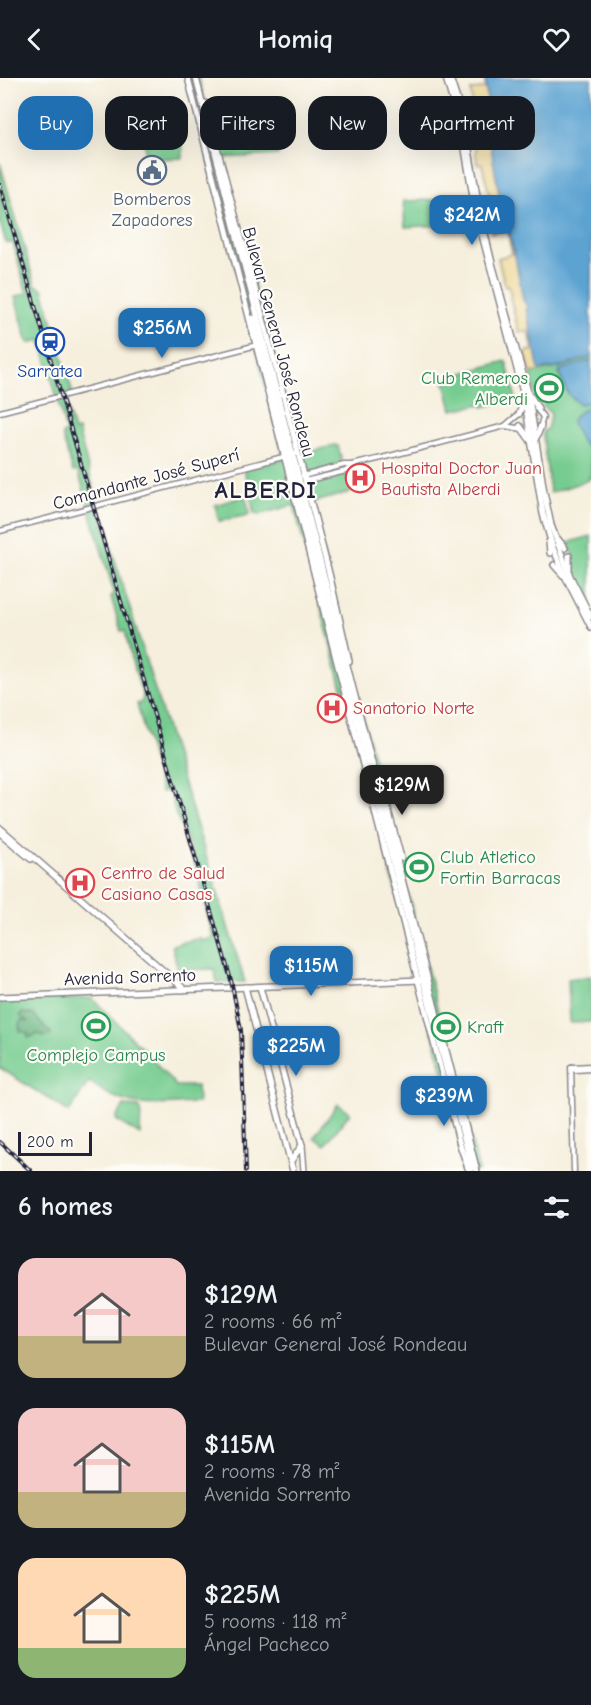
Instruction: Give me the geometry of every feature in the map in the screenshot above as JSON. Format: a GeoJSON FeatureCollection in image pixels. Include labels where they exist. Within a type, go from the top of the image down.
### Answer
{"type":"FeatureCollection","features":[{"type":"Feature","properties":{"kind":"main road","name":"Bulevar General José Rondeau"},"geometry":{"type":"LineString","coordinates":[[193,78],[202,96]]}},
{"type":"Feature","properties":{"kind":"main road","name":"Bulevar General José Rondeau"},"geometry":{"type":"LineString","coordinates":[[193,78],[200,102]]}},
{"type":"Feature","properties":{"kind":"main road","name":"Bulevar General José Rondeau"},"geometry":{"type":"LineString","coordinates":[[193,78],[246,300]]}},
{"type":"Feature","properties":{"kind":"main road","name":"Bulevar General José Rondeau"},"geometry":{"type":"LineString","coordinates":[[193,78],[214,185],[246,300],[263,344],[276,367],[291,455]]}},
{"type":"Feature","properties":{"kind":"main road"},"geometry":{"type":"LineString","coordinates":[[448,78],[463,138],[474,208],[529,407],[527,429],[534,443],[551,534],[567,576],[591,627]]}},
{"type":"Feature","properties":{"kind":"main road","name":"Bulevar General José Rondeau"},"geometry":{"type":"LineString","coordinates":[[213,150],[263,344],[277,389],[291,455],[421,953],[457,1132],[471,1171]]}},
{"type":"Feature","properties":{"kind":"main road","name":"Bulevar General José Rondeau"},"geometry":{"type":"LineString","coordinates":[[218,150],[240,233],[277,411],[329,573],[381,781],[420,940],[425,980],[471,1171]]}},
{"type":"Feature","properties":{"kind":"main road"},"geometry":{"type":"LineString","coordinates":[[214,185],[215,175]]}},
{"type":"Feature","properties":{"kind":"main road"},"geometry":{"type":"LineString","coordinates":[[240,233],[242,259]]}},
{"type":"Feature","properties":{"kind":"main road","name":"Bulevar General José Rondeau"},"geometry":{"type":"LineString","coordinates":[[263,344],[277,426],[291,455]]}},
{"type":"Feature","properties":{"kind":"main road"},"geometry":{"type":"LineString","coordinates":[[276,367],[277,389]]}},
{"type":"Feature","properties":{"kind":"main road"},"geometry":{"type":"LineString","coordinates":[[526,394],[538,408]]}},
{"type":"Feature","properties":{"kind":"main road"},"geometry":{"type":"LineString","coordinates":[[519,414],[526,394]]}},
{"type":"Feature","properties":{"kind":"main road"},"geometry":{"type":"LineString","coordinates":[[277,411],[277,426]]}},
{"type":"Feature","properties":{"kind":"main road"},"geometry":{"type":"LineString","coordinates":[[534,443],[541,426]]}},
{"type":"Feature","properties":{"kind":"main road"},"geometry":{"type":"LineString","coordinates":[[527,429],[534,443]]}},
{"type":"Feature","properties":{"kind":"main road","name":"Bulevar General José Rondeau"},"geometry":{"type":"LineString","coordinates":[[298,478],[318,572],[387,840],[478,1171]]}},
{"type":"Feature","properties":{"kind":"main road","name":"Bulevar General José Rondeau"},"geometry":{"type":"LineString","coordinates":[[298,478],[319,590],[412,954],[442,1022],[478,1171]]}},
{"type":"Feature","properties":{"kind":"main road"},"geometry":{"type":"LineString","coordinates":[[551,534],[565,548]]}},
{"type":"Feature","properties":{"kind":"main road"},"geometry":{"type":"LineString","coordinates":[[550,553],[551,534]]}},
{"type":"Feature","properties":{"kind":"main road"},"geometry":{"type":"LineString","coordinates":[[567,576],[569,556]]}},
{"type":"Feature","properties":{"kind":"main road"},"geometry":{"type":"LineString","coordinates":[[554,565],[567,576],[591,617]]}},
{"type":"Feature","properties":{"kind":"main road"},"geometry":{"type":"LineString","coordinates":[[318,572],[319,590]]}},
{"type":"Feature","properties":{"kind":"main road"},"geometry":{"type":"LineString","coordinates":[[327,593],[329,573]]}},
{"type":"Feature","properties":{"kind":"main road"},"geometry":{"type":"LineString","coordinates":[[343,630],[344,653]]}},
{"type":"Feature","properties":{"kind":"main road"},"geometry":{"type":"LineString","coordinates":[[347,701],[348,689]]}},
{"type":"Feature","properties":{"kind":"main road"},"geometry":{"type":"LineString","coordinates":[[381,781],[381,798]]}},
{"type":"Feature","properties":{"kind":"main road"},"geometry":{"type":"LineString","coordinates":[[0,830],[180,989]]}},
{"type":"Feature","properties":{"kind":"main road"},"geometry":{"type":"LineString","coordinates":[[387,840],[387,855]]}},
{"type":"Feature","properties":{"kind":"main road"},"geometry":{"type":"LineString","coordinates":[[412,936],[412,954]]}},
{"type":"Feature","properties":{"kind":"main road"},"geometry":{"type":"LineString","coordinates":[[420,940],[421,953]]}},
{"type":"Feature","properties":{"kind":"main road","name":"Avenida Sorrento"},"geometry":{"type":"LineString","coordinates":[[0,995],[425,980]]}},
{"type":"Feature","properties":{"kind":"main road"},"geometry":{"type":"LineString","coordinates":[[245,987],[294,1171]]}},
{"type":"Feature","properties":{"kind":"main road"},"geometry":{"type":"LineString","coordinates":[[260,987],[302,1145],[304,1171]]}},
{"type":"Feature","properties":{"kind":"main road"},"geometry":{"type":"LineString","coordinates":[[442,1022],[442,1035]]}},
{"type":"Feature","properties":{"kind":"main road"},"geometry":{"type":"LineString","coordinates":[[461,1098],[462,1112]]}},
{"type":"Feature","properties":{"kind":"main road"},"geometry":{"type":"LineString","coordinates":[[457,1132],[459,1121]]}},
{"type":"Feature","properties":{"kind":"main road"},"geometry":{"type":"LineString","coordinates":[[292,1160],[302,1145]]}},
{"type":"Feature","properties":{"kind":"main road"},"geometry":{"type":"LineString","coordinates":[[292,1160],[299,1157],[303,1162]]}},
{"type":"Feature","properties":{"kind":"street"},"geometry":{"type":"LineString","coordinates":[[0,412],[263,344]]}},
{"type":"Feature","properties":{"kind":"street"},"geometry":{"type":"LineString","coordinates":[[298,478],[345,471],[352,465],[505,426],[529,407],[538,408],[543,417],[541,426],[527,429],[505,426]]}},
{"type":"Feature","properties":{"kind":"street"},"geometry":{"type":"LineString","coordinates":[[519,414],[527,429]]}},
{"type":"Feature","properties":{"kind":"street","name":"Comandante José Superí"},"geometry":{"type":"LineString","coordinates":[[0,531],[291,455]]}},
{"type":"Feature","properties":{"kind":"street"},"geometry":{"type":"LineString","coordinates":[[574,1171],[571,1067],[575,1070],[591,1068]]}},
{"type":"Feature","properties":{"kind":"green space"},"geometry":{"type":"Polygon","coordinates":[[[188,78],[199,78],[204,96],[200,96],[200,126],[188,78]]]}},
{"type":"Feature","properties":{"kind":"green space"},"geometry":{"type":"Polygon","coordinates":[[[145,150],[183,150],[183,158],[145,159],[145,150]]]}},
{"type":"Feature","properties":{"kind":"green space"},"geometry":{"type":"Polygon","coordinates":[[[206,150],[218,150],[299,455],[338,446],[341,464],[307,474],[305,480],[346,471],[352,492],[311,503],[355,686],[479,1171],[469,1171],[294,505],[258,515],[254,513],[244,469],[284,460],[206,150]]]}},
{"type":"Feature","properties":{"kind":"green space"},"geometry":{"type":"Polygon","coordinates":[[[221,150],[278,150],[278,155],[223,158],[221,150]]]}},
{"type":"Feature","properties":{"kind":"green space"},"geometry":{"type":"Polygon","coordinates":[[[0,163],[35,285],[43,289],[73,394],[64,396],[74,431],[78,430],[98,505],[245,982],[217,982],[214,969],[178,970],[172,945],[201,938],[202,941],[213,938],[194,861],[171,797],[168,791],[161,792],[137,704],[142,702],[143,695],[125,631],[121,631],[111,597],[114,592],[78,471],[73,472],[62,435],[66,431],[41,340],[28,343],[15,297],[27,293],[13,243],[6,243],[0,223],[0,163]]]}},
{"type":"Feature","properties":{"kind":"green space"},"geometry":{"type":"Polygon","coordinates":[[[459,199],[465,224],[405,227],[403,201],[459,199]]]}},
{"type":"Feature","properties":{"kind":"green space"},"geometry":{"type":"Polygon","coordinates":[[[591,357],[591,360],[559,372],[572,398],[580,404],[591,402],[591,407],[577,414],[572,422],[581,441],[591,451],[591,477],[589,480],[550,493],[543,431],[547,429],[551,414],[536,398],[531,373],[557,368],[591,357]]]}},
{"type":"Feature","properties":{"kind":"green space"},"geometry":{"type":"Polygon","coordinates":[[[506,361],[516,399],[483,407],[482,404],[452,410],[444,378],[506,361]]]}},
{"type":"Feature","properties":{"kind":"green space"},"geometry":{"type":"Polygon","coordinates":[[[245,496],[250,513],[248,515],[219,521],[215,505],[245,496]]]}},
{"type":"Feature","properties":{"kind":"green space"},"geometry":{"type":"Polygon","coordinates":[[[591,536],[590,604],[574,574],[573,553],[567,543],[591,536]]]}},
{"type":"Feature","properties":{"kind":"green space"},"geometry":{"type":"Polygon","coordinates":[[[591,976],[591,1022],[570,1023],[568,979],[591,976]]]}},
{"type":"Feature","properties":{"kind":"green space"},"geometry":{"type":"Polygon","coordinates":[[[92,998],[176,1086],[197,1086],[198,1103],[154,1105],[129,1102],[103,1092],[90,1082],[69,1112],[0,1068],[0,1001],[92,998]]]}},
{"type":"Feature","properties":{"kind":"green space"},"geometry":{"type":"Polygon","coordinates":[[[22,1013],[33,1014],[50,1031],[51,1035],[44,1037],[38,1034],[28,1038],[28,1033],[20,1031],[21,1020],[29,1022],[20,1016],[22,1013]]]}},
{"type":"Feature","properties":{"kind":"green space"},"geometry":{"type":"Polygon","coordinates":[[[338,1104],[350,1113],[325,1145],[314,1137],[338,1104]]]}},
{"type":"Feature","properties":{"kind":"green space"},"geometry":{"type":"Polygon","coordinates":[[[124,1106],[139,1107],[141,1110],[140,1135],[117,1121],[116,1118],[124,1106]]]}},
{"type":"Feature","properties":{"kind":"sand"},"geometry":{"type":"Polygon","coordinates":[[[485,78],[489,96],[471,96],[471,90],[485,89],[485,78]]]}},
{"type":"Feature","properties":{"kind":"sand"},"geometry":{"type":"Polygon","coordinates":[[[476,150],[503,150],[557,368],[531,373],[525,352],[533,350],[529,332],[519,332],[511,295],[508,285],[505,286],[498,258],[512,254],[507,230],[492,233],[487,214],[493,211],[482,164],[477,164],[476,150]]]}},
{"type":"Feature","properties":{"kind":"water"},"geometry":{"type":"Polygon","coordinates":[[[485,78],[591,78],[591,357],[557,368],[539,370],[526,310],[528,308],[523,300],[491,150],[535,150],[535,96],[487,96],[485,78]]]}},
{"type":"Feature","properties":{"kind":"water"},"geometry":{"type":"Polygon","coordinates":[[[591,360],[591,402],[580,404],[566,390],[560,370],[591,360]]]}},
{"type":"Feature","properties":{"kind":"water"},"geometry":{"type":"Polygon","coordinates":[[[591,407],[591,451],[581,441],[572,422],[577,414],[591,407]]]}},
{"type":"Feature","properties":{"kind":"railway"},"geometry":{"type":"LineString","coordinates":[[0,185],[231,980],[241,1030],[246,1171]]}},
{"type":"Feature","properties":{"kind":"railway"},"geometry":{"type":"LineString","coordinates":[[0,1142],[31,1171]]}},
{"type":"Feature","properties":{"kind":"place","name":"Bomberos Zapadores"},"geometry":{"type":"Point","coordinates":[152,170]}},
{"type":"Feature","properties":{"kind":"place","name":"Sarratea"},"geometry":{"type":"Point","coordinates":[50,342]}},
{"type":"Feature","properties":{"kind":"place","name":"Club Remeros Alberdi"},"geometry":{"type":"Point","coordinates":[549,388]}},
{"type":"Feature","properties":{"kind":"place","name":"Hospital Doctor Juan Bautista Alberdi"},"geometry":{"type":"Point","coordinates":[360,478]}},
{"type":"Feature","properties":{"kind":"place","name":"Sanatorio Norte"},"geometry":{"type":"Point","coordinates":[332,708]}},
{"type":"Feature","properties":{"kind":"place","name":"Club Atletico Fortin Barracas"},"geometry":{"type":"Point","coordinates":[419,867]}},
{"type":"Feature","properties":{"kind":"place","name":"Centro de Salud Casiano Casas"},"geometry":{"type":"Point","coordinates":[80,883]}},
{"type":"Feature","properties":{"kind":"place","name":"Complejo Campus"},"geometry":{"type":"Point","coordinates":[96,1026]}},
{"type":"Feature","properties":{"kind":"place","name":"Kraft"},"geometry":{"type":"Point","coordinates":[446,1027]}},
{"type":"Feature","properties":{"kind":"district","name":"ALBERDI"},"geometry":{"type":"Point","coordinates":[266,490]}}]}
